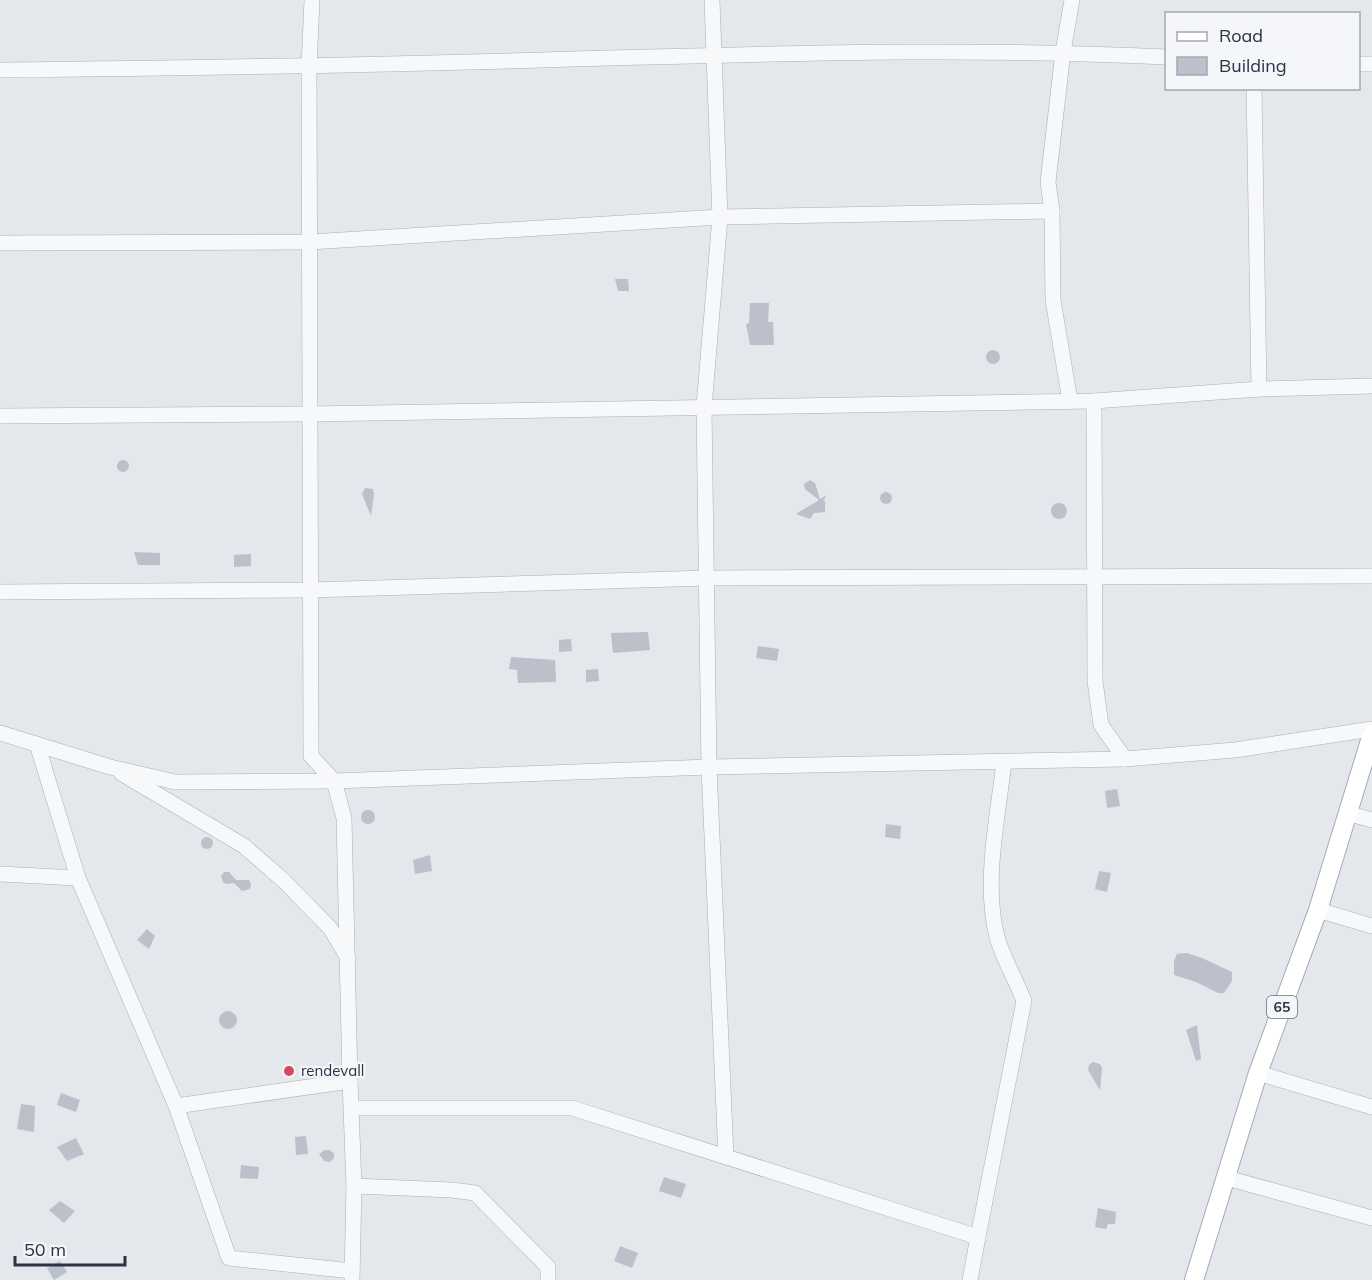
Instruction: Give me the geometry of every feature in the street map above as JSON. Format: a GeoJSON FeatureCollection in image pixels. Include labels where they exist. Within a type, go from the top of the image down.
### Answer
{"type":"FeatureCollection","features":[{"type":"Feature","properties":{"kind":"main road","name":"65"},"geometry":{"type":"LineString","coordinates":[[1194,1280],[1258,1073],[1318,910],[1372,731]]}},
{"type":"Feature","properties":{"kind":"street"},"geometry":{"type":"LineString","coordinates":[[37,744],[78,878],[176,1106],[228,1258],[352,1276],[354,1186],[344,818],[334,781],[311,756],[309,67],[312,0]]}},
{"type":"Feature","properties":{"kind":"street"},"geometry":{"type":"LineString","coordinates":[[712,0],[720,217],[704,407],[706,578],[709,767],[726,1157]]}},
{"type":"Feature","properties":{"kind":"street"},"geometry":{"type":"LineString","coordinates":[[1070,401],[1053,300],[1052,211],[1048,182],[1063,52],[1072,0]]}},
{"type":"Feature","properties":{"kind":"street"},"geometry":{"type":"LineString","coordinates":[[0,70],[309,67],[715,56],[1063,52],[1165,57]]}},
{"type":"Feature","properties":{"kind":"street"},"geometry":{"type":"LineString","coordinates":[[1254,90],[1259,388]]}},
{"type":"Feature","properties":{"kind":"street"},"geometry":{"type":"LineString","coordinates":[[0,243],[309,242],[720,217],[1052,211]]}},
{"type":"Feature","properties":{"kind":"street"},"geometry":{"type":"LineString","coordinates":[[0,416],[310,414],[1094,401],[1259,388],[1372,386]]}},
{"type":"Feature","properties":{"kind":"street"},"geometry":{"type":"LineString","coordinates":[[1094,401],[1095,681],[1101,725],[1125,759]]}},
{"type":"Feature","properties":{"kind":"street"},"geometry":{"type":"LineString","coordinates":[[0,592],[310,590],[706,578],[1372,576]]}},
{"type":"Feature","properties":{"kind":"street"},"geometry":{"type":"LineString","coordinates":[[0,733],[110,766],[175,782],[334,781],[709,767],[1125,759],[1235,750],[1372,731]]}},
{"type":"Feature","properties":{"kind":"street"},"geometry":{"type":"LineString","coordinates":[[970,1280],[1024,1001],[997,938],[990,889],[1004,762]]}},
{"type":"Feature","properties":{"kind":"street"},"geometry":{"type":"LineString","coordinates":[[110,766],[244,846],[284,881],[330,928],[348,958]]}},
{"type":"Feature","properties":{"kind":"street"},"geometry":{"type":"LineString","coordinates":[[1347,813],[1372,820]]}},
{"type":"Feature","properties":{"kind":"street"},"geometry":{"type":"LineString","coordinates":[[0,874],[78,878]]}},
{"type":"Feature","properties":{"kind":"street"},"geometry":{"type":"LineString","coordinates":[[1318,910],[1372,926]]}},
{"type":"Feature","properties":{"kind":"street"},"geometry":{"type":"LineString","coordinates":[[1258,1073],[1372,1107]]}},
{"type":"Feature","properties":{"kind":"street"},"geometry":{"type":"LineString","coordinates":[[176,1106],[350,1081]]}},
{"type":"Feature","properties":{"kind":"street"},"geometry":{"type":"LineString","coordinates":[[352,1108],[572,1108],[978,1237]]}},
{"type":"Feature","properties":{"kind":"street"},"geometry":{"type":"LineString","coordinates":[[1227,1178],[1372,1218]]}},
{"type":"Feature","properties":{"kind":"street"},"geometry":{"type":"LineString","coordinates":[[354,1186],[475,1193],[548,1267],[548,1280]]}},
{"type":"Feature","properties":{"kind":"building"},"geometry":{"type":"Polygon","coordinates":[[[615,279],[628,279],[629,291],[618,291],[615,279]]]}},
{"type":"Feature","properties":{"kind":"building"},"geometry":{"type":"Polygon","coordinates":[[[750,303],[769,303],[768,322],[773,322],[774,345],[750,345],[746,324],[749,323],[750,303]]]}},
{"type":"Feature","properties":{"kind":"building"},"geometry":{"type":"Polygon","coordinates":[[[990,350],[996,350],[1000,357],[996,364],[990,364],[986,360],[986,354],[990,350]]]}},
{"type":"Feature","properties":{"kind":"building"},"geometry":{"type":"Polygon","coordinates":[[[125,460],[129,466],[125,472],[121,472],[117,464],[125,460]]]}},
{"type":"Feature","properties":{"kind":"building"},"geometry":{"type":"Polygon","coordinates":[[[810,480],[815,483],[820,499],[827,495],[823,501],[825,501],[825,512],[814,513],[810,519],[796,514],[819,500],[805,489],[804,484],[810,480]]]}},
{"type":"Feature","properties":{"kind":"building"},"geometry":{"type":"Polygon","coordinates":[[[365,488],[373,489],[371,516],[362,494],[365,488]]]}},
{"type":"Feature","properties":{"kind":"building"},"geometry":{"type":"Polygon","coordinates":[[[888,492],[892,498],[888,504],[884,504],[880,496],[888,492]]]}},
{"type":"Feature","properties":{"kind":"building"},"geometry":{"type":"Polygon","coordinates":[[[1056,503],[1062,503],[1067,511],[1065,517],[1056,519],[1051,514],[1051,508],[1056,503]]]}},
{"type":"Feature","properties":{"kind":"building"},"geometry":{"type":"Polygon","coordinates":[[[134,552],[160,553],[160,565],[138,565],[134,552]]]}},
{"type":"Feature","properties":{"kind":"building"},"geometry":{"type":"Polygon","coordinates":[[[251,554],[251,566],[234,567],[234,555],[251,554]]]}},
{"type":"Feature","properties":{"kind":"building"},"geometry":{"type":"Polygon","coordinates":[[[648,632],[650,650],[613,653],[611,633],[648,632]]]}},
{"type":"Feature","properties":{"kind":"building"},"geometry":{"type":"Polygon","coordinates":[[[571,639],[572,651],[559,652],[559,640],[571,639]]]}},
{"type":"Feature","properties":{"kind":"building"},"geometry":{"type":"Polygon","coordinates":[[[758,646],[779,649],[777,661],[756,658],[758,646]]]}},
{"type":"Feature","properties":{"kind":"building"},"geometry":{"type":"Polygon","coordinates":[[[511,657],[555,660],[556,682],[518,683],[517,670],[509,669],[511,657]]]}},
{"type":"Feature","properties":{"kind":"building"},"geometry":{"type":"Polygon","coordinates":[[[598,669],[599,681],[586,682],[586,670],[598,669]]]}},
{"type":"Feature","properties":{"kind":"building"},"geometry":{"type":"Polygon","coordinates":[[[1117,789],[1120,806],[1107,808],[1105,791],[1117,789]]]}},
{"type":"Feature","properties":{"kind":"building"},"geometry":{"type":"Polygon","coordinates":[[[365,810],[371,810],[375,817],[371,824],[365,824],[361,820],[361,814],[365,810]]]}},
{"type":"Feature","properties":{"kind":"building"},"geometry":{"type":"Polygon","coordinates":[[[886,824],[901,826],[900,839],[885,837],[886,824]]]}},
{"type":"Feature","properties":{"kind":"building"},"geometry":{"type":"Polygon","coordinates":[[[209,837],[213,843],[209,849],[205,849],[201,841],[209,837]]]}},
{"type":"Feature","properties":{"kind":"building"},"geometry":{"type":"Polygon","coordinates":[[[430,855],[432,871],[415,874],[413,860],[430,855]]]}},
{"type":"Feature","properties":{"kind":"building"},"geometry":{"type":"Polygon","coordinates":[[[1099,871],[1111,873],[1107,892],[1095,889],[1099,871]]]}},
{"type":"Feature","properties":{"kind":"building"},"geometry":{"type":"Polygon","coordinates":[[[224,872],[229,872],[236,880],[249,880],[250,889],[242,891],[234,883],[223,882],[221,876],[224,872]]]}},
{"type":"Feature","properties":{"kind":"building"},"geometry":{"type":"Polygon","coordinates":[[[147,929],[155,936],[149,949],[137,940],[147,929]]]}},
{"type":"Feature","properties":{"kind":"building"},"geometry":{"type":"Polygon","coordinates":[[[1187,953],[1232,972],[1232,981],[1224,993],[1218,993],[1196,982],[1174,975],[1174,961],[1177,954],[1187,953]]]}},
{"type":"Feature","properties":{"kind":"building"},"geometry":{"type":"Polygon","coordinates":[[[224,1011],[232,1011],[237,1016],[235,1027],[224,1029],[219,1024],[219,1016],[224,1011]]]}},
{"type":"Feature","properties":{"kind":"building"},"geometry":{"type":"Polygon","coordinates":[[[1197,1025],[1201,1059],[1196,1061],[1186,1030],[1197,1025]]]}},
{"type":"Feature","properties":{"kind":"building"},"geometry":{"type":"Polygon","coordinates":[[[1093,1062],[1100,1064],[1102,1068],[1100,1090],[1088,1070],[1089,1065],[1093,1062]]]}},
{"type":"Feature","properties":{"kind":"building","name":"rendevall"},"geometry":{"type":"Polygon","coordinates":[[[291,1065],[294,1066],[294,1076],[287,1077],[284,1076],[283,1069],[284,1066],[291,1065]]]}},
{"type":"Feature","properties":{"kind":"building"},"geometry":{"type":"Polygon","coordinates":[[[61,1093],[80,1100],[76,1112],[57,1105],[61,1093]]]}},
{"type":"Feature","properties":{"kind":"building"},"geometry":{"type":"Polygon","coordinates":[[[21,1104],[35,1106],[34,1132],[17,1129],[21,1104]]]}},
{"type":"Feature","properties":{"kind":"building"},"geometry":{"type":"Polygon","coordinates":[[[306,1136],[308,1154],[296,1155],[295,1137],[306,1136]]]}},
{"type":"Feature","properties":{"kind":"building"},"geometry":{"type":"Polygon","coordinates":[[[76,1138],[84,1154],[67,1161],[57,1147],[76,1138]]]}},
{"type":"Feature","properties":{"kind":"building"},"geometry":{"type":"Polygon","coordinates":[[[325,1150],[334,1153],[334,1158],[330,1162],[324,1161],[319,1154],[325,1150]]]}},
{"type":"Feature","properties":{"kind":"building"},"geometry":{"type":"Polygon","coordinates":[[[241,1165],[259,1167],[258,1179],[240,1178],[241,1165]]]}},
{"type":"Feature","properties":{"kind":"building"},"geometry":{"type":"Polygon","coordinates":[[[664,1177],[686,1184],[681,1198],[659,1191],[664,1177]]]}},
{"type":"Feature","properties":{"kind":"building"},"geometry":{"type":"Polygon","coordinates":[[[60,1201],[75,1211],[64,1223],[49,1210],[60,1201]]]}},
{"type":"Feature","properties":{"kind":"building"},"geometry":{"type":"Polygon","coordinates":[[[1098,1208],[1116,1212],[1115,1224],[1108,1224],[1106,1229],[1095,1227],[1098,1208]]]}},
{"type":"Feature","properties":{"kind":"building"},"geometry":{"type":"Polygon","coordinates":[[[620,1246],[638,1253],[632,1268],[614,1261],[620,1246]]]}},
{"type":"Feature","properties":{"kind":"building"},"geometry":{"type":"Polygon","coordinates":[[[60,1261],[67,1272],[54,1280],[47,1268],[60,1261]]]}},
{"type":"Feature","properties":{"kind":"place","name":"rendevall"},"geometry":{"type":"Point","coordinates":[289,1071]}}]}
